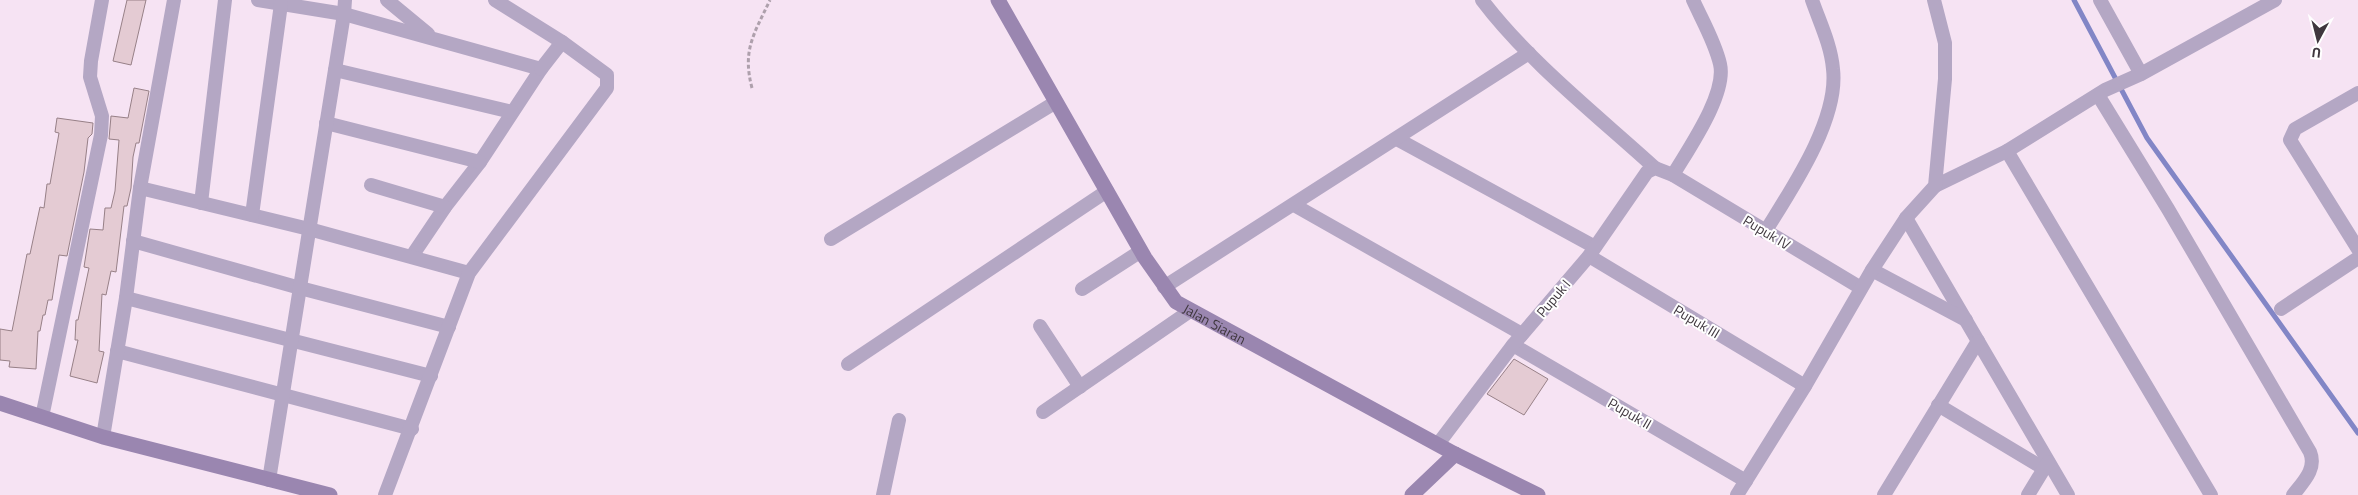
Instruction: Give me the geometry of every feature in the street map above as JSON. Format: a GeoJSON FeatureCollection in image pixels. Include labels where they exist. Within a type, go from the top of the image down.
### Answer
{"type":"FeatureCollection","features":[{"type":"Feature","properties":{"kind":"street"},"geometry":{"type":"LineString","coordinates":[[42,417],[101,135],[102,116],[90,77],[102,0]]}},
{"type":"Feature","properties":{"kind":"street"},"geometry":{"type":"LineString","coordinates":[[103,437],[126,298],[140,188],[174,0]]}},
{"type":"Feature","properties":{"kind":"street"},"geometry":{"type":"LineString","coordinates":[[201,203],[225,0]]}},
{"type":"Feature","properties":{"kind":"street"},"geometry":{"type":"LineString","coordinates":[[258,0],[281,4],[344,7],[430,36],[542,69]]}},
{"type":"Feature","properties":{"kind":"street"},"geometry":{"type":"LineString","coordinates":[[387,0],[430,36]]}},
{"type":"Feature","properties":{"kind":"street"},"geometry":{"type":"LineString","coordinates":[[385,495],[412,428],[469,273],[607,88],[607,75],[562,42],[495,0]]}},
{"type":"Feature","properties":{"kind":"street","name":"Jalan Siaran"},"geometry":{"type":"LineString","coordinates":[[998,0],[1141,251],[1176,302],[1455,454],[1538,495]]}},
{"type":"Feature","properties":{"kind":"street"},"geometry":{"type":"LineString","coordinates":[[1482,0],[1501,25],[1529,53],[1655,168],[1674,175],[1716,99],[1722,79],[1720,63],[1693,0]]}},
{"type":"Feature","properties":{"kind":"street"},"geometry":{"type":"LineString","coordinates":[[1765,232],[1799,179],[1820,132],[1833,94],[1834,71],[1831,53],[1812,0]]}},
{"type":"Feature","properties":{"kind":"street"},"geometry":{"type":"LineString","coordinates":[[1934,0],[1945,43],[1945,79],[1935,186]]}},
{"type":"Feature","properties":{"kind":"street"},"geometry":{"type":"LineString","coordinates":[[2100,0],[2137,76]]}},
{"type":"Feature","properties":{"kind":"street"},"geometry":{"type":"LineString","coordinates":[[1737,495],[1805,386],[1872,270],[1906,218],[1935,186],[2007,150],[2102,93],[2137,76],[2275,0]]}},
{"type":"Feature","properties":{"kind":"street"},"geometry":{"type":"LineString","coordinates":[[252,215],[281,4]]}},
{"type":"Feature","properties":{"kind":"street"},"geometry":{"type":"LineString","coordinates":[[269,480],[344,7]]}},
{"type":"Feature","properties":{"kind":"street"},"geometry":{"type":"LineString","coordinates":[[412,256],[445,207],[480,162],[512,112],[562,42]]}},
{"type":"Feature","properties":{"kind":"street"},"geometry":{"type":"LineString","coordinates":[[1164,287],[1529,53]]}},
{"type":"Feature","properties":{"kind":"street"},"geometry":{"type":"LineString","coordinates":[[335,70],[512,112]]}},
{"type":"Feature","properties":{"kind":"street"},"geometry":{"type":"LineString","coordinates":[[2102,93],[2168,210],[2310,452],[2312,460],[2310,472],[2293,495]]}},
{"type":"Feature","properties":{"kind":"street"},"geometry":{"type":"LineString","coordinates":[[2358,94],[2295,129],[2290,140],[2358,249]]}},
{"type":"Feature","properties":{"kind":"street"},"geometry":{"type":"LineString","coordinates":[[831,239],[1056,102]]}},
{"type":"Feature","properties":{"kind":"street"},"geometry":{"type":"LineString","coordinates":[[326,123],[480,162]]}},
{"type":"Feature","properties":{"kind":"street","name":"Pupuk III"},"geometry":{"type":"LineString","coordinates":[[1397,139],[1592,251],[1805,386]]}},
{"type":"Feature","properties":{"kind":"street"},"geometry":{"type":"LineString","coordinates":[[2007,150],[2211,495]]}},
{"type":"Feature","properties":{"kind":"street","name":"Pupuk I"},"geometry":{"type":"LineString","coordinates":[[1438,444],[1518,340],[1592,251],[1647,172],[1655,168]]}},
{"type":"Feature","properties":{"kind":"street","name":"Pupuk IV"},"geometry":{"type":"LineString","coordinates":[[1674,175],[1765,232],[1861,288]]}},
{"type":"Feature","properties":{"kind":"street"},"geometry":{"type":"LineString","coordinates":[[371,185],[445,207]]}},
{"type":"Feature","properties":{"kind":"street"},"geometry":{"type":"LineString","coordinates":[[140,188],[309,229],[469,273]]}},
{"type":"Feature","properties":{"kind":"street"},"geometry":{"type":"LineString","coordinates":[[848,364],[1107,192]]}},
{"type":"Feature","properties":{"kind":"street","name":"Pupuk II"},"geometry":{"type":"LineString","coordinates":[[1294,205],[1518,340],[1746,481]]}},
{"type":"Feature","properties":{"kind":"street"},"geometry":{"type":"LineString","coordinates":[[1906,218],[1978,341],[2046,465],[2068,495]]}},
{"type":"Feature","properties":{"kind":"street"},"geometry":{"type":"LineString","coordinates":[[133,241],[449,327]]}},
{"type":"Feature","properties":{"kind":"street"},"geometry":{"type":"LineString","coordinates":[[1082,289],[1141,251]]}},
{"type":"Feature","properties":{"kind":"street"},"geometry":{"type":"LineString","coordinates":[[2281,309],[2358,258]]}},
{"type":"Feature","properties":{"kind":"street"},"geometry":{"type":"LineString","coordinates":[[1872,270],[1966,320]]}},
{"type":"Feature","properties":{"kind":"street"},"geometry":{"type":"LineString","coordinates":[[126,298],[431,376]]}},
{"type":"Feature","properties":{"kind":"street"},"geometry":{"type":"LineString","coordinates":[[1043,412],[1190,311]]}},
{"type":"Feature","properties":{"kind":"street"},"geometry":{"type":"LineString","coordinates":[[1040,326],[1080,387]]}},
{"type":"Feature","properties":{"kind":"street"},"geometry":{"type":"LineString","coordinates":[[1884,495],[1978,341]]}},
{"type":"Feature","properties":{"kind":"street"},"geometry":{"type":"LineString","coordinates":[[117,351],[412,428]]}},
{"type":"Feature","properties":{"kind":"street"},"geometry":{"type":"LineString","coordinates":[[0,402],[103,437],[330,495]]}},
{"type":"Feature","properties":{"kind":"street"},"geometry":{"type":"LineString","coordinates":[[1938,405],[2046,465]]}},
{"type":"Feature","properties":{"kind":"street"},"geometry":{"type":"LineString","coordinates":[[882,495],[900,420]]}},
{"type":"Feature","properties":{"kind":"street"},"geometry":{"type":"LineString","coordinates":[[1412,495],[1455,454]]}},
{"type":"Feature","properties":{"kind":"street"},"geometry":{"type":"LineString","coordinates":[[2028,495],[2046,465]]}},
{"type":"Feature","properties":{"kind":"path"},"geometry":{"type":"LineString","coordinates":[[752,88],[747,71],[747,55],[770,0]]}},
{"type":"Feature","properties":{"kind":"building"},"geometry":{"type":"Polygon","coordinates":[[[127,0],[146,0],[131,65],[113,61],[127,0]]]}},
{"type":"Feature","properties":{"kind":"building"},"geometry":{"type":"Polygon","coordinates":[[[134,88],[149,91],[139,143],[136,143],[133,157],[131,188],[127,206],[124,206],[116,272],[111,271],[106,295],[102,294],[99,351],[104,352],[97,383],[70,376],[78,340],[75,340],[76,320],[78,320],[89,268],[84,267],[90,229],[103,230],[105,208],[111,208],[115,191],[119,140],[109,139],[111,116],[128,118],[134,88]]]}},
{"type":"Feature","properties":{"kind":"building"},"geometry":{"type":"Polygon","coordinates":[[[57,118],[93,123],[92,134],[88,138],[84,172],[67,256],[59,255],[52,300],[48,300],[40,331],[38,331],[36,369],[9,367],[10,361],[0,360],[0,329],[12,331],[27,254],[30,254],[40,207],[44,208],[47,184],[50,184],[59,133],[55,132],[57,118]]]}},
{"type":"Feature","properties":{"kind":"building"},"geometry":{"type":"Polygon","coordinates":[[[1514,359],[1548,379],[1524,415],[1487,394],[1514,359]]]}},
{"type":"Feature","properties":{"kind":"waterway"},"geometry":{"type":"LineString","coordinates":[[2074,0],[2147,138],[2358,433]]}}]}
